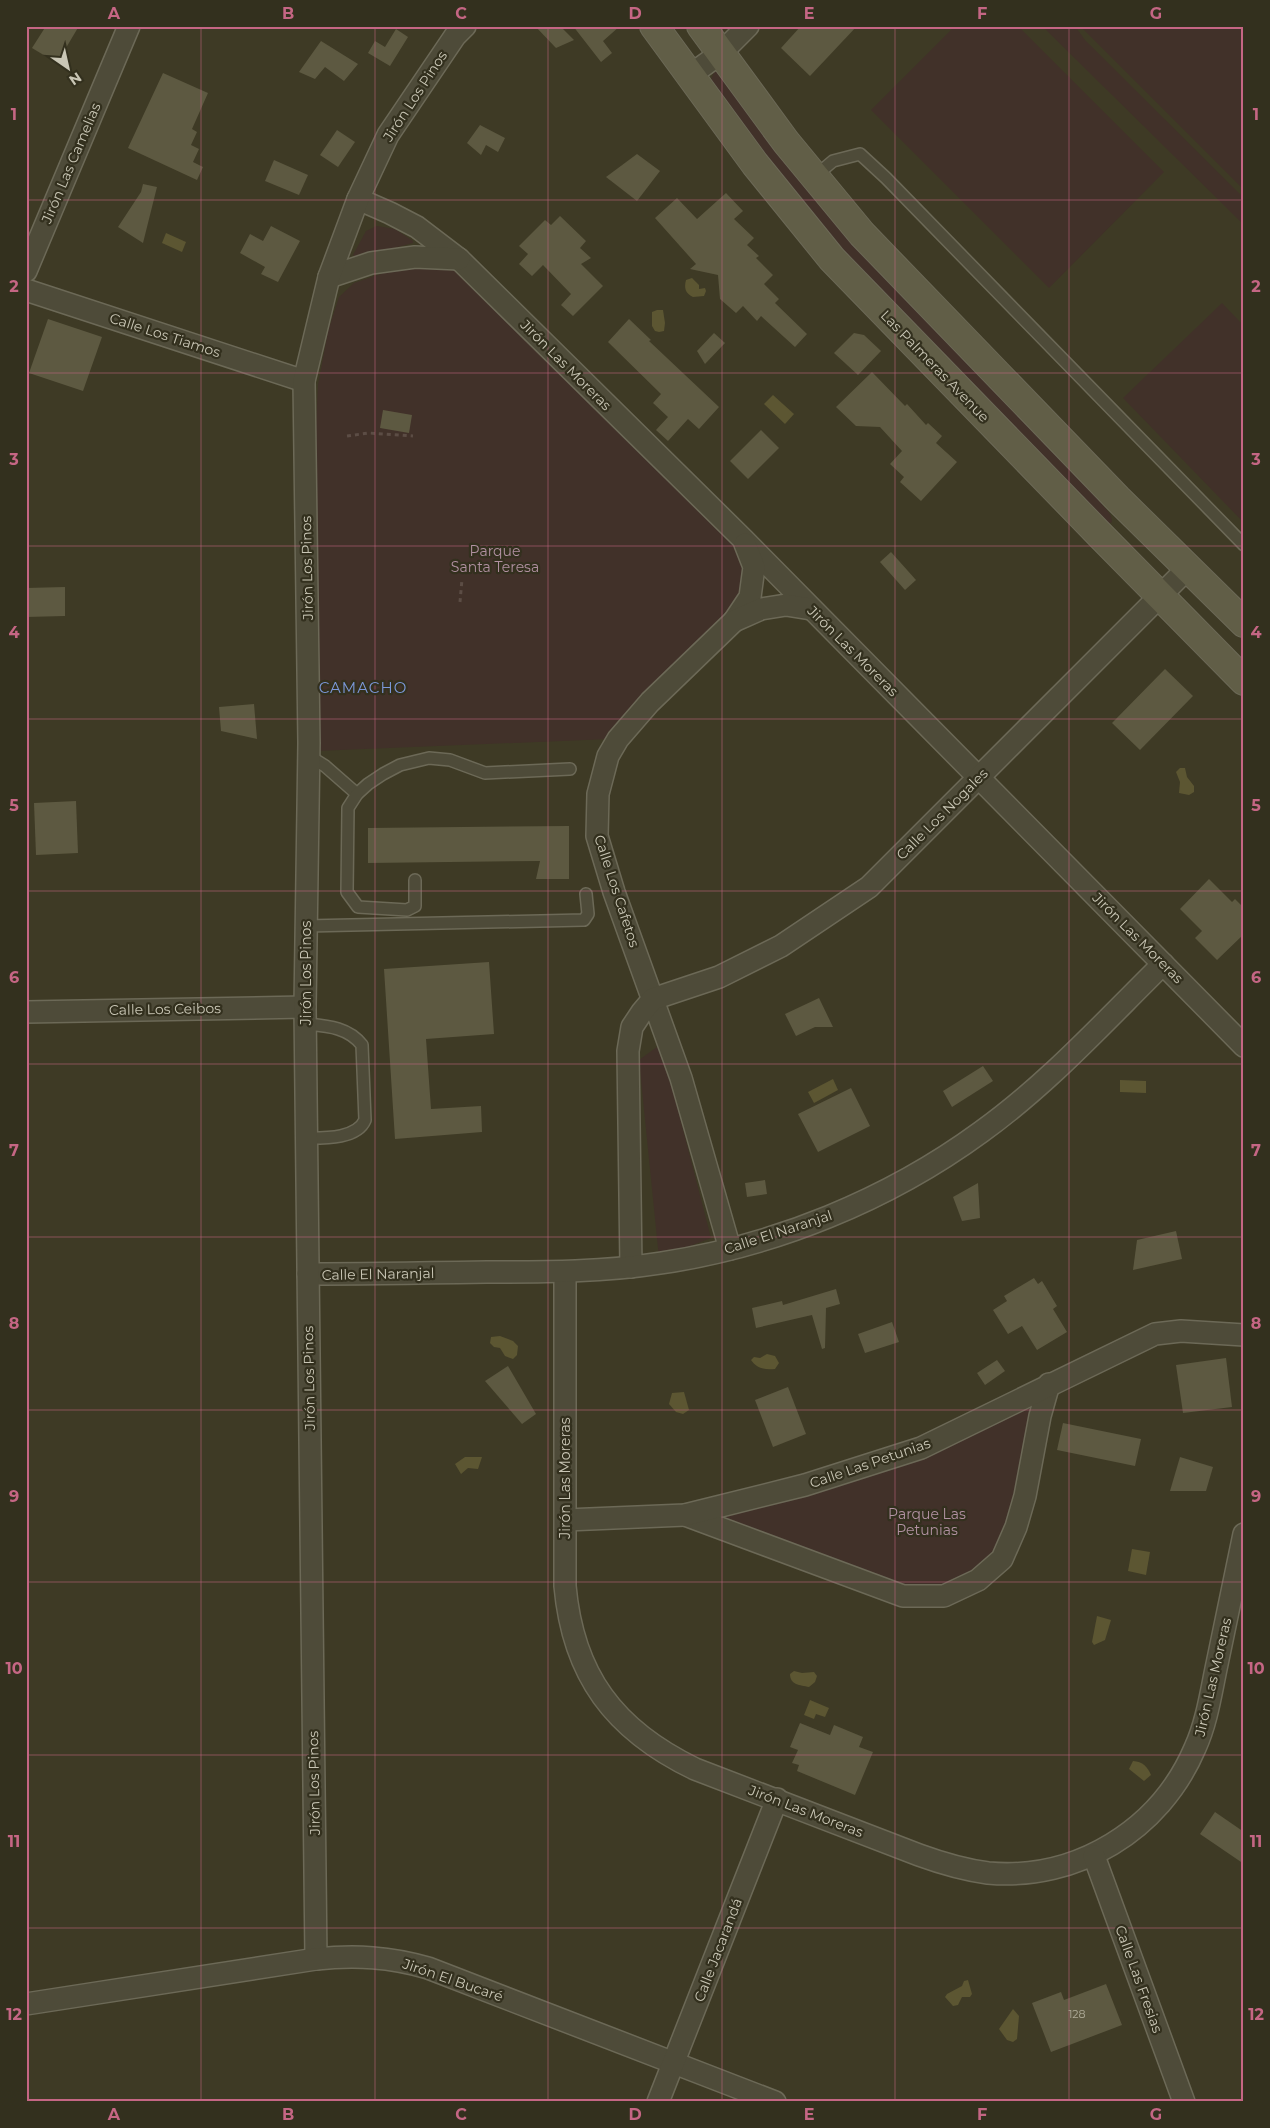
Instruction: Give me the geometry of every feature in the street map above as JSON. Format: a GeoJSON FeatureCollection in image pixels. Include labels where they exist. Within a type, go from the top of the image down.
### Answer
{"type":"FeatureCollection","features":[{"type":"Feature","properties":{"kind":"main road"},"geometry":{"type":"LineString","coordinates":[[657,30],[668,35],[677,34],[686,26]]}},
{"type":"Feature","properties":{"kind":"main road"},"geometry":{"type":"LineString","coordinates":[[701,26],[814,177],[862,234],[1118,499],[1236,615]]}},
{"type":"Feature","properties":{"kind":"main road","name":"Las Palmeras Avenue"},"geometry":{"type":"LineString","coordinates":[[657,30],[755,164],[832,259],[1244,680]]}},
{"type":"Feature","properties":{"kind":"main road"},"geometry":{"type":"LineString","coordinates":[[1102,537],[1111,534],[1118,527],[1122,518],[1122,508],[1118,499]]}},
{"type":"Feature","properties":{"kind":"main road"},"geometry":{"type":"LineString","coordinates":[[1202,639],[1203,619],[1209,612],[1218,607],[1236,615]]}},
{"type":"Feature","properties":{"kind":"street","name":"Jirón Las Camelias"},"geometry":{"type":"LineString","coordinates":[[26,271],[129,26]]}},
{"type":"Feature","properties":{"kind":"street","name":"Jirón Los Pinos"},"geometry":{"type":"LineString","coordinates":[[316,1958],[305,1015],[309,756],[304,381],[329,277],[358,199],[388,135],[455,36],[465,26]]}},
{"type":"Feature","properties":{"kind":"street"},"geometry":{"type":"LineString","coordinates":[[690,76],[721,53],[748,26]]}},
{"type":"Feature","properties":{"kind":"street","name":"Jirón Las Moreras"},"geometry":{"type":"LineString","coordinates":[[358,199],[417,227],[459,259],[744,540],[1244,1046]]}},
{"type":"Feature","properties":{"kind":"street"},"geometry":{"type":"LineString","coordinates":[[329,277],[371,264],[415,257],[459,259]]}},
{"type":"Feature","properties":{"kind":"street","name":"Calle Los Tiamos"},"geometry":{"type":"LineString","coordinates":[[26,290],[304,381]]}},
{"type":"Feature","properties":{"kind":"street","name":"Calle Los Cafetos"},"geometry":{"type":"LineString","coordinates":[[730,1249],[681,1078],[614,892],[597,836],[598,794],[608,756],[618,739],[650,702],[734,622],[750,597],[754,568],[744,540]]}},
{"type":"Feature","properties":{"kind":"street","name":"Calle Los Nogales"},"geometry":{"type":"LineString","coordinates":[[653,1000],[719,977],[781,946],[869,886],[1188,568]]}},
{"type":"Feature","properties":{"kind":"street","name":"Calle Los Cafetos"},"geometry":{"type":"LineString","coordinates":[[734,622],[761,609],[786,605],[811,609]]}},
{"type":"Feature","properties":{"kind":"street","name":"Calle El Naranjal"},"geometry":{"type":"LineString","coordinates":[[308,1274],[565,1272],[631,1267],[687,1259],[730,1249],[776,1235],[839,1212],[881,1192],[944,1157],[980,1133],[1040,1085],[1163,964]]}},
{"type":"Feature","properties":{"kind":"street"},"geometry":{"type":"LineString","coordinates":[[631,1267],[628,1051],[632,1027],[653,1000]]}},
{"type":"Feature","properties":{"kind":"street","name":"Calle Los Ceibos"},"geometry":{"type":"LineString","coordinates":[[26,1012],[305,1015]]}},
{"type":"Feature","properties":{"kind":"street","name":"Jirón Las Moreras"},"geometry":{"type":"LineString","coordinates":[[565,1272],[565,1586],[572,1630],[586,1669],[606,1703],[634,1732],[672,1758],[695,1769],[777,1799],[918,1856],[969,1870],[988,1872],[1023,1873],[1059,1867],[1094,1856],[1125,1835],[1160,1804],[1180,1777],[1196,1748],[1206,1716],[1244,1534]]}},
{"type":"Feature","properties":{"kind":"street","name":"Calle Las Petunias"},"geometry":{"type":"LineString","coordinates":[[566,1520],[685,1515],[804,1485],[920,1448],[1155,1334],[1181,1331],[1244,1335]]}},
{"type":"Feature","properties":{"kind":"street"},"geometry":{"type":"LineString","coordinates":[[685,1515],[903,1596],[944,1596],[978,1580],[1002,1559],[1016,1527],[1025,1496],[1040,1416],[1049,1384]]}},
{"type":"Feature","properties":{"kind":"street","name":"Calle Jacarandá"},"geometry":{"type":"LineString","coordinates":[[658,2102],[777,1799]]}},
{"type":"Feature","properties":{"kind":"street","name":"Calle Las Fresias"},"geometry":{"type":"LineString","coordinates":[[1094,1856],[1184,2102]]}},
{"type":"Feature","properties":{"kind":"street","name":"Jirón El Bucaré"},"geometry":{"type":"LineString","coordinates":[[26,2004],[316,1958],[354,1955],[372,1956],[409,1962],[775,2102]]}},
{"type":"Feature","properties":{"kind":"lane"},"geometry":{"type":"LineString","coordinates":[[814,177],[833,161],[860,154],[900,192],[1244,545]]}},
{"type":"Feature","properties":{"kind":"lane"},"geometry":{"type":"LineString","coordinates":[[309,756],[325,766],[356,794]]}},
{"type":"Feature","properties":{"kind":"lane"},"geometry":{"type":"LineString","coordinates":[[415,880],[415,906],[407,910],[358,907],[347,892],[348,808],[356,794],[368,784],[400,765],[429,758],[450,760],[485,772],[570,769]]}},
{"type":"Feature","properties":{"kind":"lane"},"geometry":{"type":"LineString","coordinates":[[306,926],[584,920],[588,914],[586,894]]}},
{"type":"Feature","properties":{"kind":"lane"},"geometry":{"type":"LineString","coordinates":[[305,1015],[338,1027],[358,1040],[362,1045],[365,1120],[359,1128],[337,1138],[307,1138]]}},
{"type":"Feature","properties":{"kind":"path"},"geometry":{"type":"LineString","coordinates":[[348,436],[369,433],[413,436]]}},
{"type":"Feature","properties":{"kind":"path"},"geometry":{"type":"LineString","coordinates":[[460,602],[462,579]]}},
{"type":"Feature","properties":{"kind":"green space"},"geometry":{"type":"Polygon","coordinates":[[[955,26],[1018,26],[1164,172],[1049,288],[871,110],[955,26]]]}},
{"type":"Feature","properties":{"kind":"green space"},"geometry":{"type":"Polygon","coordinates":[[[1042,26],[1075,26],[1085,40],[1244,198],[1244,225],[1042,26]]]}},
{"type":"Feature","properties":{"kind":"green space"},"geometry":{"type":"Polygon","coordinates":[[[1080,26],[1244,26],[1244,190],[1080,26]]]}},
{"type":"Feature","properties":{"kind":"green space"},"geometry":{"type":"Polygon","coordinates":[[[721,71],[1096,489],[1099,500],[1109,513],[1112,522],[1107,525],[836,250],[710,82],[714,72],[721,71]]]}},
{"type":"Feature","properties":{"kind":"green space"},"geometry":{"type":"Polygon","coordinates":[[[377,226],[395,229],[413,241],[413,243],[356,258],[353,255],[366,231],[377,226]]]}},
{"type":"Feature","properties":{"kind":"green space","name":"Parque Santa Teresa"},"geometry":{"type":"Polygon","coordinates":[[[431,263],[463,268],[727,532],[739,558],[742,572],[740,601],[610,739],[316,751],[314,467],[318,385],[328,331],[339,297],[354,283],[392,270],[431,263]]]}},
{"type":"Feature","properties":{"kind":"green space"},"geometry":{"type":"Polygon","coordinates":[[[1222,303],[1244,326],[1244,523],[1123,398],[1222,303]]]}},
{"type":"Feature","properties":{"kind":"green space"},"geometry":{"type":"Polygon","coordinates":[[[661,1044],[711,1238],[659,1258],[639,1060],[661,1044]]]}},
{"type":"Feature","properties":{"kind":"green space","name":"Parque Las Petunias"},"geometry":{"type":"Polygon","coordinates":[[[1034,1402],[1017,1497],[997,1553],[976,1572],[944,1587],[908,1589],[712,1513],[1034,1402]]]}},
{"type":"Feature","properties":{"kind":"shaded area"},"geometry":{"type":"Polygon","coordinates":[[[166,233],[186,242],[182,252],[162,243],[166,233]]]}},
{"type":"Feature","properties":{"kind":"shaded area"},"geometry":{"type":"Polygon","coordinates":[[[692,278],[699,285],[699,289],[705,288],[704,296],[693,297],[687,292],[685,288],[686,280],[692,278]]]}},
{"type":"Feature","properties":{"kind":"shaded area"},"geometry":{"type":"Polygon","coordinates":[[[663,310],[664,331],[655,331],[652,326],[652,312],[663,310]]]}},
{"type":"Feature","properties":{"kind":"shaded area"},"geometry":{"type":"Polygon","coordinates":[[[773,395],[794,414],[785,424],[764,404],[773,395]]]}},
{"type":"Feature","properties":{"kind":"shaded area"},"geometry":{"type":"Polygon","coordinates":[[[1180,768],[1185,768],[1187,777],[1194,786],[1194,792],[1189,795],[1179,793],[1180,782],[1176,772],[1180,768]]]}},
{"type":"Feature","properties":{"kind":"shaded area"},"geometry":{"type":"Polygon","coordinates":[[[833,1079],[838,1090],[814,1103],[808,1092],[833,1079]]]}},
{"type":"Feature","properties":{"kind":"shaded area"},"geometry":{"type":"Polygon","coordinates":[[[1120,1080],[1146,1081],[1146,1093],[1120,1092],[1120,1080]]]}},
{"type":"Feature","properties":{"kind":"shaded area"},"geometry":{"type":"Polygon","coordinates":[[[500,1336],[513,1341],[518,1346],[517,1355],[513,1359],[505,1356],[500,1348],[494,1347],[490,1343],[491,1337],[500,1336]]]}},
{"type":"Feature","properties":{"kind":"shaded area"},"geometry":{"type":"Polygon","coordinates":[[[767,1354],[775,1356],[779,1363],[775,1369],[762,1368],[751,1360],[754,1357],[760,1358],[767,1354]]]}},
{"type":"Feature","properties":{"kind":"shaded area"},"geometry":{"type":"Polygon","coordinates":[[[684,1392],[689,1410],[683,1414],[676,1412],[669,1404],[672,1393],[684,1392]]]}},
{"type":"Feature","properties":{"kind":"shaded area"},"geometry":{"type":"Polygon","coordinates":[[[465,1457],[482,1457],[478,1469],[468,1468],[461,1474],[455,1464],[465,1457]]]}},
{"type":"Feature","properties":{"kind":"shaded area"},"geometry":{"type":"Polygon","coordinates":[[[1132,1549],[1150,1552],[1146,1575],[1128,1571],[1132,1549]]]}},
{"type":"Feature","properties":{"kind":"shaded area"},"geometry":{"type":"Polygon","coordinates":[[[1097,1616],[1111,1620],[1105,1640],[1094,1645],[1092,1642],[1097,1616]]]}},
{"type":"Feature","properties":{"kind":"shaded area"},"geometry":{"type":"Polygon","coordinates":[[[794,1671],[802,1673],[814,1672],[817,1676],[815,1682],[809,1687],[796,1684],[790,1678],[790,1674],[794,1671]]]}},
{"type":"Feature","properties":{"kind":"shaded area"},"geometry":{"type":"Polygon","coordinates":[[[810,1700],[829,1708],[825,1717],[816,1714],[814,1719],[804,1715],[810,1700]]]}},
{"type":"Feature","properties":{"kind":"shaded area"},"geometry":{"type":"Polygon","coordinates":[[[1133,1761],[1142,1763],[1151,1775],[1144,1781],[1129,1769],[1133,1761]]]}},
{"type":"Feature","properties":{"kind":"shaded area"},"geometry":{"type":"Polygon","coordinates":[[[968,1980],[972,1994],[970,1997],[962,1997],[958,2005],[953,2006],[945,1997],[962,1986],[964,1981],[968,1980]]]}},
{"type":"Feature","properties":{"kind":"shaded area"},"geometry":{"type":"Polygon","coordinates":[[[1013,2009],[1019,2016],[1017,2039],[1013,2042],[1007,2040],[999,2029],[1013,2009]]]}},
{"type":"Feature","properties":{"kind":"building"},"geometry":{"type":"Polygon","coordinates":[[[46,26],[79,26],[57,63],[32,48],[46,26]]]}},
{"type":"Feature","properties":{"kind":"building"},"geometry":{"type":"Polygon","coordinates":[[[535,26],[560,26],[574,40],[556,48],[535,26]]]}},
{"type":"Feature","properties":{"kind":"building"},"geometry":{"type":"Polygon","coordinates":[[[573,26],[620,26],[603,41],[612,53],[601,62],[573,26]]]}},
{"type":"Feature","properties":{"kind":"building"},"geometry":{"type":"Polygon","coordinates":[[[801,26],[857,26],[810,76],[781,48],[801,26]]]}},
{"type":"Feature","properties":{"kind":"building"},"geometry":{"type":"Polygon","coordinates":[[[396,29],[408,37],[390,66],[368,53],[375,41],[385,47],[396,29]]]}},
{"type":"Feature","properties":{"kind":"building"},"geometry":{"type":"Polygon","coordinates":[[[321,41],[358,64],[344,81],[325,67],[315,79],[299,72],[321,41]]]}},
{"type":"Feature","properties":{"kind":"building"},"geometry":{"type":"Polygon","coordinates":[[[163,73],[208,93],[192,129],[197,132],[191,145],[199,149],[193,162],[203,167],[197,180],[128,148],[163,73]]]}},
{"type":"Feature","properties":{"kind":"building"},"geometry":{"type":"Polygon","coordinates":[[[480,125],[505,138],[498,152],[486,145],[481,155],[467,143],[480,125]]]}},
{"type":"Feature","properties":{"kind":"building"},"geometry":{"type":"Polygon","coordinates":[[[337,130],[355,142],[338,167],[320,155],[337,130]]]}},
{"type":"Feature","properties":{"kind":"building"},"geometry":{"type":"Polygon","coordinates":[[[637,154],[660,171],[637,201],[606,177],[637,154]]]}},
{"type":"Feature","properties":{"kind":"building"},"geometry":{"type":"Polygon","coordinates":[[[274,160],[308,175],[299,195],[265,181],[274,160]]]}},
{"type":"Feature","properties":{"kind":"building"},"geometry":{"type":"Polygon","coordinates":[[[143,184],[157,187],[143,243],[118,227],[141,192],[143,184]]]}},
{"type":"Feature","properties":{"kind":"building"},"geometry":{"type":"Polygon","coordinates":[[[726,193],[743,211],[734,219],[754,238],[747,245],[759,256],[756,258],[773,275],[764,284],[779,299],[775,303],[807,334],[795,347],[761,316],[757,321],[743,306],[736,313],[720,299],[718,275],[690,269],[696,264],[655,218],[677,198],[697,219],[726,193]]]}},
{"type":"Feature","properties":{"kind":"building"},"geometry":{"type":"Polygon","coordinates":[[[560,216],[586,241],[580,248],[591,258],[581,264],[603,286],[573,316],[561,305],[571,294],[543,265],[532,276],[519,264],[528,254],[519,246],[545,220],[551,225],[560,216]]]}},
{"type":"Feature","properties":{"kind":"building"},"geometry":{"type":"Polygon","coordinates":[[[271,226],[300,241],[278,282],[261,274],[265,267],[240,253],[250,234],[263,241],[271,226]]]}},
{"type":"Feature","properties":{"kind":"building"},"geometry":{"type":"Polygon","coordinates":[[[48,319],[102,337],[83,391],[29,373],[48,319]]]}},
{"type":"Feature","properties":{"kind":"building"},"geometry":{"type":"Polygon","coordinates":[[[629,319],[651,340],[649,341],[719,407],[699,429],[688,419],[668,441],[656,430],[668,417],[653,403],[661,394],[608,342],[629,319]]]}},
{"type":"Feature","properties":{"kind":"building"},"geometry":{"type":"Polygon","coordinates":[[[714,333],[725,343],[705,364],[697,351],[714,333]]]}},
{"type":"Feature","properties":{"kind":"building"},"geometry":{"type":"Polygon","coordinates":[[[854,333],[864,335],[881,351],[858,375],[834,353],[854,333]]]}},
{"type":"Feature","properties":{"kind":"building"},"geometry":{"type":"Polygon","coordinates":[[[872,372],[905,406],[907,404],[926,425],[928,423],[942,436],[936,443],[957,462],[921,501],[900,482],[904,477],[890,464],[902,451],[880,427],[856,426],[836,407],[872,372]]]}},
{"type":"Feature","properties":{"kind":"building"},"geometry":{"type":"Polygon","coordinates":[[[383,410],[412,415],[409,433],[380,428],[383,410]]]}},
{"type":"Feature","properties":{"kind":"building"},"geometry":{"type":"Polygon","coordinates":[[[761,430],[779,448],[748,479],[730,461],[761,430]]]}},
{"type":"Feature","properties":{"kind":"building"},"geometry":{"type":"Polygon","coordinates":[[[891,552],[916,580],[905,590],[880,562],[891,552]]]}},
{"type":"Feature","properties":{"kind":"building"},"geometry":{"type":"Polygon","coordinates":[[[65,587],[65,616],[26,617],[26,588],[65,587]]]}},
{"type":"Feature","properties":{"kind":"building"},"geometry":{"type":"Polygon","coordinates":[[[1165,669],[1193,696],[1140,750],[1112,723],[1165,669]]]}},
{"type":"Feature","properties":{"kind":"building"},"geometry":{"type":"Polygon","coordinates":[[[254,704],[257,739],[221,731],[219,707],[254,704]]]}},
{"type":"Feature","properties":{"kind":"building"},"geometry":{"type":"Polygon","coordinates":[[[76,801],[78,853],[36,855],[34,803],[76,801]]]}},
{"type":"Feature","properties":{"kind":"building"},"geometry":{"type":"Polygon","coordinates":[[[569,826],[569,879],[536,879],[540,861],[368,863],[368,828],[569,826]]]}},
{"type":"Feature","properties":{"kind":"building"},"geometry":{"type":"Polygon","coordinates":[[[1209,879],[1232,902],[1235,899],[1244,908],[1244,934],[1217,960],[1195,938],[1202,931],[1180,909],[1209,879]]]}},
{"type":"Feature","properties":{"kind":"building"},"geometry":{"type":"Polygon","coordinates":[[[489,962],[494,1034],[426,1039],[431,1109],[481,1106],[482,1132],[395,1139],[384,969],[489,962]]]}},
{"type":"Feature","properties":{"kind":"building"},"geometry":{"type":"Polygon","coordinates":[[[819,998],[833,1027],[815,1027],[796,1036],[785,1014],[819,998]]]}},
{"type":"Feature","properties":{"kind":"building"},"geometry":{"type":"Polygon","coordinates":[[[983,1066],[993,1081],[952,1107],[943,1091],[983,1066]]]}},
{"type":"Feature","properties":{"kind":"building"},"geometry":{"type":"Polygon","coordinates":[[[851,1088],[870,1126],[818,1152],[798,1114],[851,1088]]]}},
{"type":"Feature","properties":{"kind":"building"},"geometry":{"type":"Polygon","coordinates":[[[765,1180],[767,1194],[747,1197],[745,1183],[765,1180]]]}},
{"type":"Feature","properties":{"kind":"building"},"geometry":{"type":"Polygon","coordinates":[[[978,1183],[980,1218],[962,1221],[953,1197],[978,1183]]]}},
{"type":"Feature","properties":{"kind":"building"},"geometry":{"type":"Polygon","coordinates":[[[1176,1231],[1182,1259],[1133,1270],[1137,1240],[1176,1231]]]}},
{"type":"Feature","properties":{"kind":"building"},"geometry":{"type":"Polygon","coordinates":[[[1034,1278],[1038,1284],[1042,1281],[1057,1306],[1053,1309],[1067,1332],[1037,1350],[1022,1326],[1008,1334],[993,1310],[1007,1301],[1004,1296],[1034,1278]]]}},
{"type":"Feature","properties":{"kind":"building"},"geometry":{"type":"Polygon","coordinates":[[[836,1289],[840,1304],[826,1308],[825,1348],[822,1349],[812,1315],[756,1328],[752,1308],[782,1301],[783,1305],[836,1289]]]}},
{"type":"Feature","properties":{"kind":"building"},"geometry":{"type":"Polygon","coordinates":[[[892,1322],[899,1342],[865,1353],[858,1334],[892,1322]]]}},
{"type":"Feature","properties":{"kind":"building"},"geometry":{"type":"Polygon","coordinates":[[[1226,1358],[1232,1407],[1183,1413],[1176,1365],[1226,1358]]]}},
{"type":"Feature","properties":{"kind":"building"},"geometry":{"type":"Polygon","coordinates":[[[997,1360],[1005,1371],[985,1385],[977,1373],[997,1360]]]}},
{"type":"Feature","properties":{"kind":"building"},"geometry":{"type":"Polygon","coordinates":[[[508,1366],[536,1414],[522,1424],[485,1381],[508,1366]]]}},
{"type":"Feature","properties":{"kind":"building"},"geometry":{"type":"Polygon","coordinates":[[[788,1387],[806,1434],[773,1447],[755,1400],[788,1387]]]}},
{"type":"Feature","properties":{"kind":"building"},"geometry":{"type":"Polygon","coordinates":[[[1063,1423],[1141,1439],[1135,1466],[1057,1450],[1063,1423]]]}},
{"type":"Feature","properties":{"kind":"building"},"geometry":{"type":"Polygon","coordinates":[[[1180,1457],[1213,1467],[1206,1491],[1170,1491],[1180,1457]]]}},
{"type":"Feature","properties":{"kind":"building"},"geometry":{"type":"Polygon","coordinates":[[[800,1723],[830,1735],[834,1725],[863,1737],[859,1747],[873,1752],[855,1795],[797,1771],[799,1765],[792,1763],[798,1750],[790,1747],[800,1723]]]}},
{"type":"Feature","properties":{"kind":"building"},"geometry":{"type":"Polygon","coordinates":[[[1215,1812],[1244,1832],[1244,1864],[1200,1834],[1215,1812]]]}},
{"type":"Feature","properties":{"kind":"building"},"geometry":{"type":"Polygon","coordinates":[[[1106,1984],[1122,2025],[1051,2052],[1032,2003],[1061,1992],[1064,2000],[1106,1984]]]}},
{"type":"Feature","properties":{"kind":"district","name":"CAMACHO"},"geometry":{"type":"Point","coordinates":[363,687]}}]}
